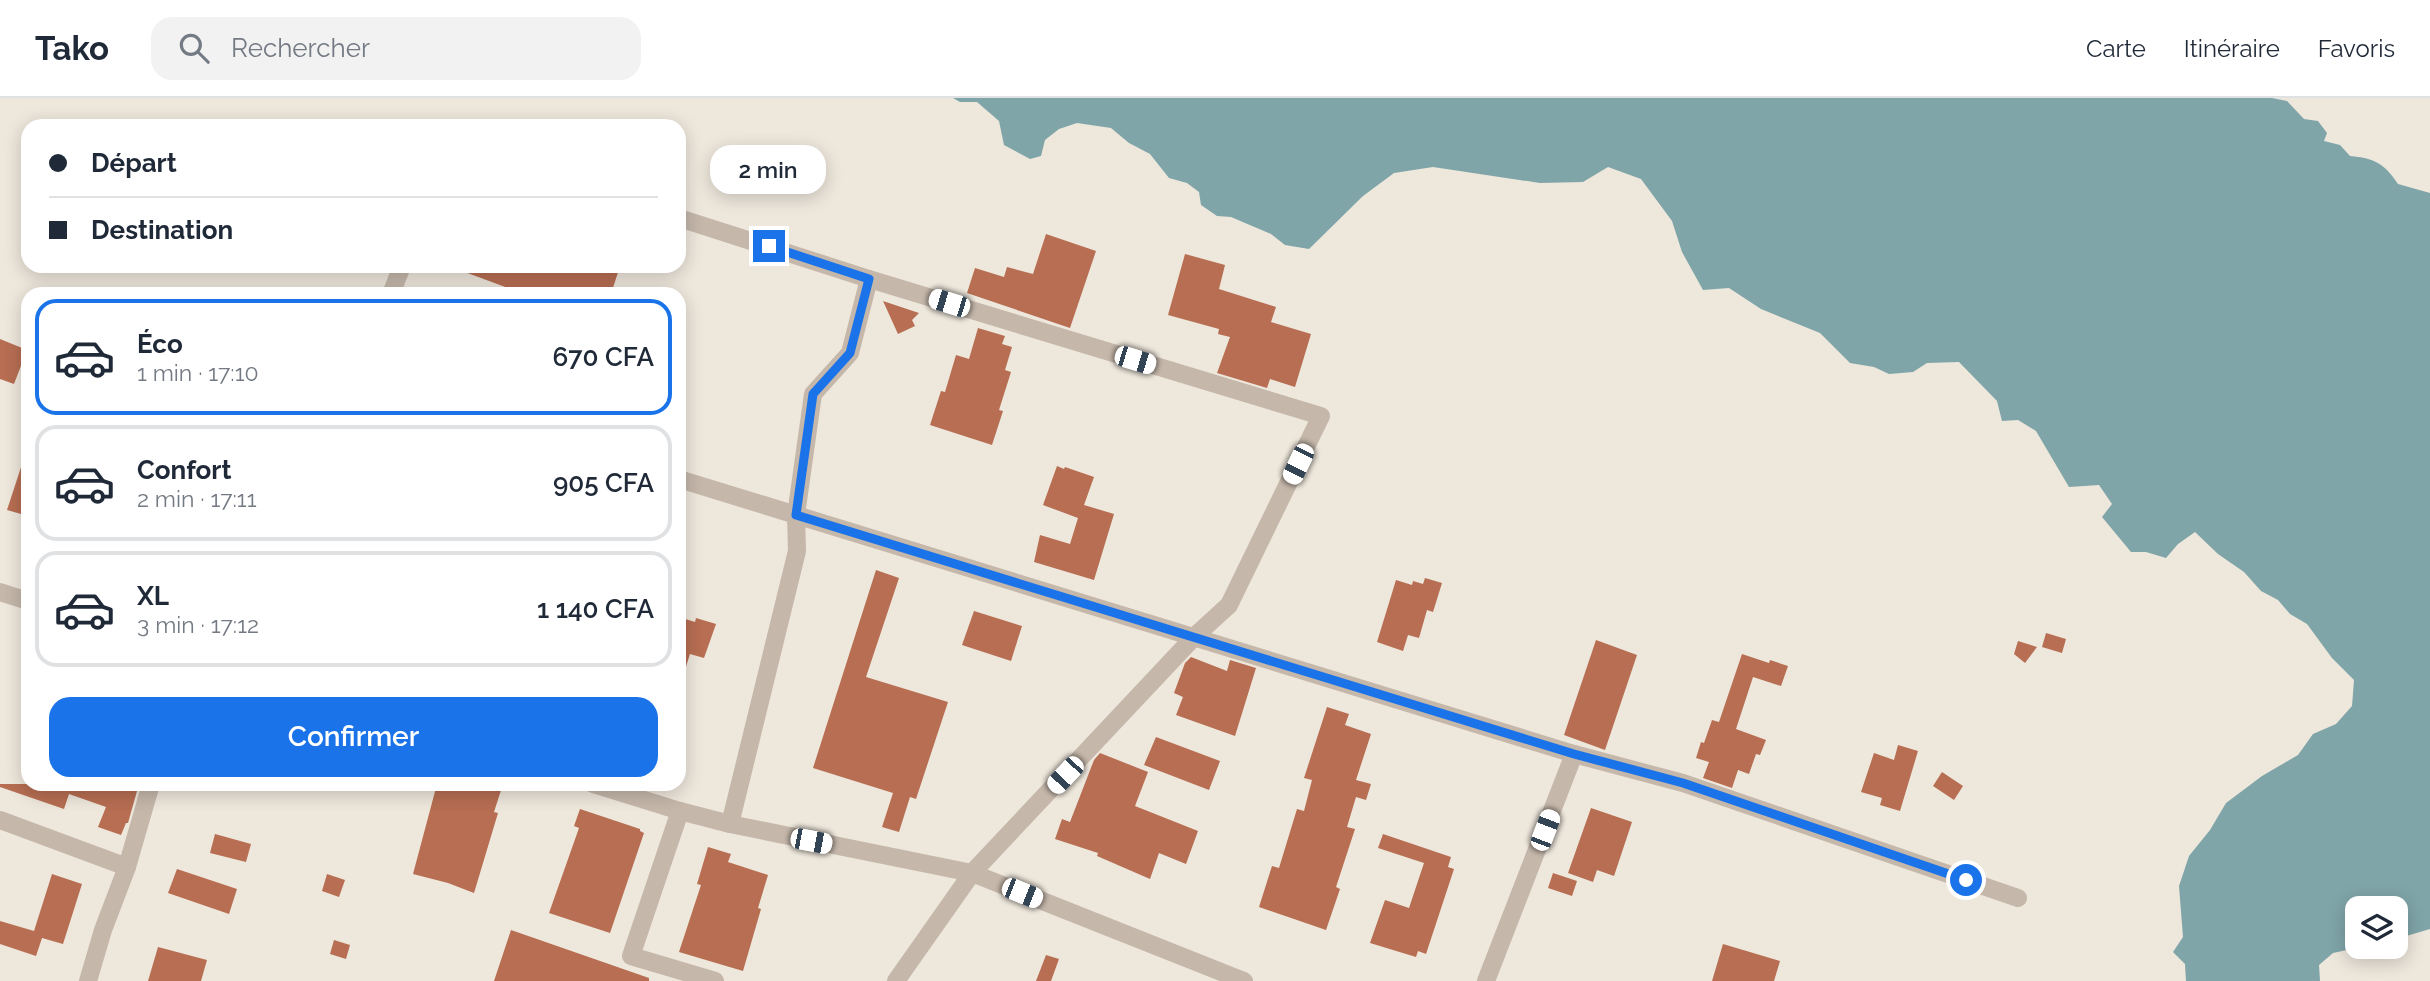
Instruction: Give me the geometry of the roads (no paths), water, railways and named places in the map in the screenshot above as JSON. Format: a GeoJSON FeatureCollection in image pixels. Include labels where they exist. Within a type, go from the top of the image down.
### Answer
{"type":"FeatureCollection","features":[{"type":"Feature","properties":{"kind":"street"},"geometry":{"type":"LineString","coordinates":[[686,220],[869,279],[1321,416],[1229,605],[1194,637],[972,873],[896,981]]}},
{"type":"Feature","properties":{"kind":"street"},"geometry":{"type":"LineString","coordinates":[[730,824],[797,551],[796,515],[813,394],[850,353],[869,279]]}},
{"type":"Feature","properties":{"kind":"street"},"geometry":{"type":"LineString","coordinates":[[686,481],[1574,754],[1683,783],[2018,898]]}},
{"type":"Feature","properties":{"kind":"street"},"geometry":{"type":"LineString","coordinates":[[0,592],[21,599]]}},
{"type":"Feature","properties":{"kind":"street"},"geometry":{"type":"LineString","coordinates":[[1487,981],[1574,754]]}},
{"type":"Feature","properties":{"kind":"street"},"geometry":{"type":"LineString","coordinates":[[88,981],[103,930],[127,867],[149,791]]}},
{"type":"Feature","properties":{"kind":"street"},"geometry":{"type":"LineString","coordinates":[[616,791],[730,824],[972,873],[1244,981]]}},
{"type":"Feature","properties":{"kind":"street"},"geometry":{"type":"LineString","coordinates":[[680,811],[631,956],[715,981]]}},
{"type":"Feature","properties":{"kind":"street"},"geometry":{"type":"LineString","coordinates":[[0,820],[127,867]]}},
{"type":"Feature","properties":{"kind":"water"},"geometry":{"type":"Polygon","coordinates":[[[953,98],[2272,98],[2287,101],[2304,119],[2318,121],[2327,133],[2324,141],[2340,145],[2350,156],[2378,163],[2398,184],[2430,193],[2430,929],[2408,935],[2408,896],[2345,896],[2345,950],[2333,953],[2319,965],[2320,981],[2186,981],[2185,964],[2173,952],[2183,937],[2179,886],[2189,856],[2210,830],[2226,803],[2262,776],[2298,755],[2313,734],[2336,724],[2352,706],[2354,680],[2332,658],[2307,624],[2290,614],[2278,600],[2261,591],[2244,572],[2218,554],[2195,532],[2178,544],[2166,558],[2146,552],[2131,552],[2102,517],[2112,504],[2099,485],[2069,487],[2036,431],[2018,420],[2002,421],[1997,401],[1959,362],[1927,363],[1913,372],[1889,374],[1874,367],[1850,363],[1820,333],[1761,309],[1729,288],[1703,290],[1682,252],[1672,221],[1641,179],[1608,167],[1583,182],[1540,183],[1433,167],[1394,173],[1363,196],[1309,249],[1285,245],[1271,234],[1231,217],[1217,216],[1201,205],[1199,192],[1187,183],[1169,178],[1150,154],[1129,143],[1111,128],[1077,123],[1059,129],[1045,140],[1041,156],[1030,159],[1004,145],[999,121],[977,102],[960,102],[953,98]]]}}]}
